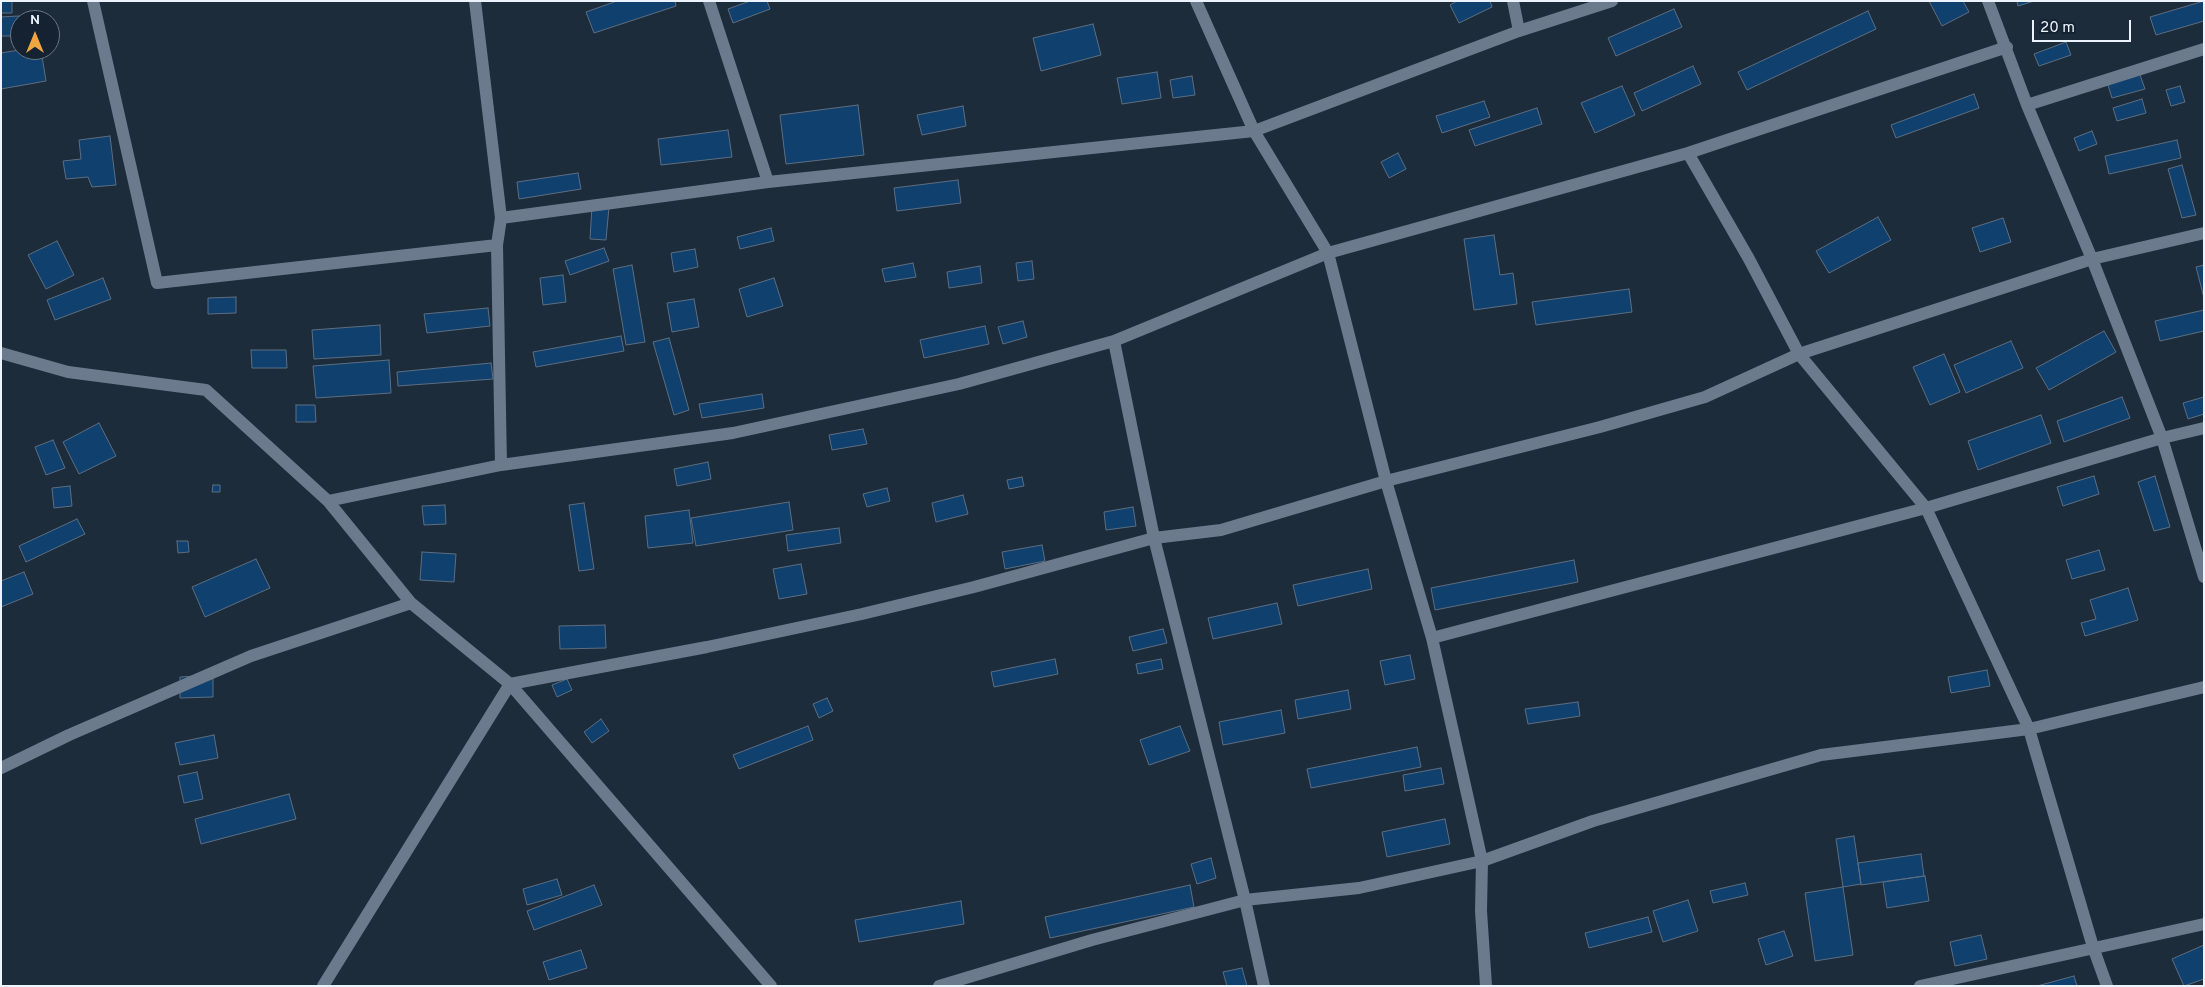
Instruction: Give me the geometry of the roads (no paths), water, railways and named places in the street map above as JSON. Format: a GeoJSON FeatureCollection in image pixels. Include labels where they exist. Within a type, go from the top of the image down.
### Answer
{"type":"FeatureCollection","features":[{"type":"Feature","properties":{"kind":"street"},"geometry":{"type":"LineString","coordinates":[[93,1],[157,283],[497,245]]}},
{"type":"Feature","properties":{"kind":"street"},"geometry":{"type":"LineString","coordinates":[[475,1],[501,218],[497,245],[501,465]]}},
{"type":"Feature","properties":{"kind":"street"},"geometry":{"type":"LineString","coordinates":[[709,1],[768,182]]}},
{"type":"Feature","properties":{"kind":"street"},"geometry":{"type":"LineString","coordinates":[[1196,1],[1254,131],[1328,253],[1386,481],[1432,638],[1482,862],[1481,911],[1486,986]]}},
{"type":"Feature","properties":{"kind":"street"},"geometry":{"type":"LineString","coordinates":[[1513,1],[1519,31]]}},
{"type":"Feature","properties":{"kind":"street"},"geometry":{"type":"LineString","coordinates":[[501,218],[768,182],[1254,131],[1519,31],[1612,1]]}},
{"type":"Feature","properties":{"kind":"street"},"geometry":{"type":"LineString","coordinates":[[1988,1],[2007,47],[2027,106],[2092,259],[2162,438],[2204,577]]}},
{"type":"Feature","properties":{"kind":"street"},"geometry":{"type":"LineString","coordinates":[[328,502],[501,465],[733,433],[959,384],[1114,341],[1328,253],[1688,153],[2007,47]]}},
{"type":"Feature","properties":{"kind":"street"},"geometry":{"type":"LineString","coordinates":[[2027,106],[2204,49]]}},
{"type":"Feature","properties":{"kind":"street"},"geometry":{"type":"LineString","coordinates":[[1688,153],[1749,259],[1799,354],[1926,508],[2030,729],[2093,947],[2107,986]]}},
{"type":"Feature","properties":{"kind":"street"},"geometry":{"type":"LineString","coordinates":[[323,986],[510,684],[707,647],[862,614],[974,587],[1154,538],[1220,530],[1386,481],[1600,427],[1705,397],[1799,354],[2092,259],[2204,233]]}},
{"type":"Feature","properties":{"kind":"street"},"geometry":{"type":"LineString","coordinates":[[1114,341],[1154,538],[1245,900],[1264,986]]}},
{"type":"Feature","properties":{"kind":"street"},"geometry":{"type":"LineString","coordinates":[[1,353],[68,372],[206,390],[328,502],[411,603],[510,684],[771,986]]}},
{"type":"Feature","properties":{"kind":"street"},"geometry":{"type":"LineString","coordinates":[[1432,638],[1926,508],[2162,438],[2204,428]]}},
{"type":"Feature","properties":{"kind":"street"},"geometry":{"type":"LineString","coordinates":[[1,768],[69,735],[251,656],[411,603]]}},
{"type":"Feature","properties":{"kind":"street"},"geometry":{"type":"LineString","coordinates":[[939,986],[1092,940],[1245,900],[1359,888],[1482,862],[1593,821],[1821,755],[2030,729],[2204,687]]}},
{"type":"Feature","properties":{"kind":"street"},"geometry":{"type":"LineString","coordinates":[[1920,986],[2204,924]]}}]}
